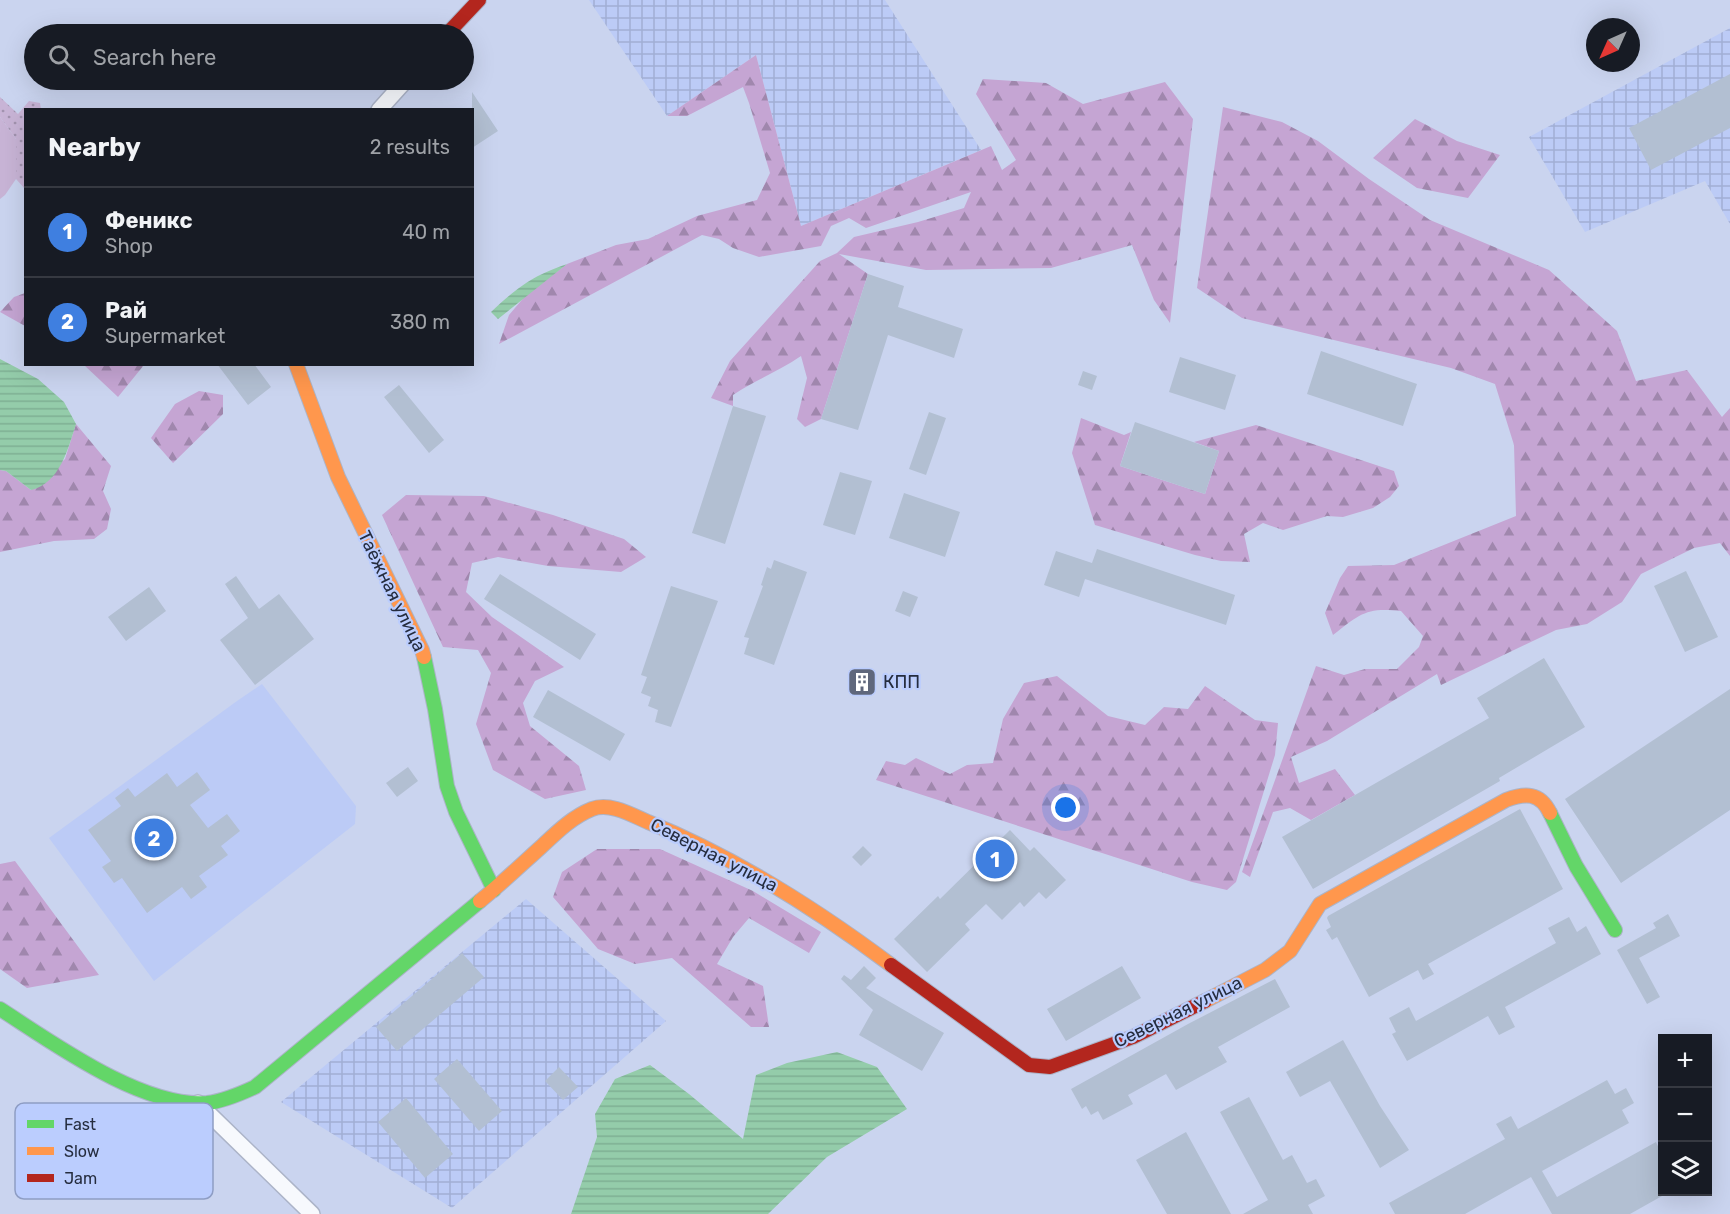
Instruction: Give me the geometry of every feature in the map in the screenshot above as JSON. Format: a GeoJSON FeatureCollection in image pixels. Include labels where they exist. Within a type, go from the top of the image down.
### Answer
{"type":"FeatureCollection","features":[{"type":"Feature","properties":{"kind":"street"},"geometry":{"type":"LineString","coordinates":[[456,24],[479,0]]}},
{"type":"Feature","properties":{"kind":"street"},"geometry":{"type":"LineString","coordinates":[[381,108],[397,90]]}},
{"type":"Feature","properties":{"kind":"street","name":"Таёжная улица"},"geometry":{"type":"LineString","coordinates":[[297,366],[338,477],[422,650],[435,709],[447,786],[456,812],[494,890]]}},
{"type":"Feature","properties":{"kind":"street","name":"Северная улица"},"geometry":{"type":"LineString","coordinates":[[494,890],[573,818],[594,808],[620,810],[686,837],[774,885],[845,932],[1009,1052],[1029,1065],[1050,1067],[1133,1037],[1264,970],[1290,951],[1320,904],[1506,800],[1522,794],[1536,798],[1546,805],[1576,866],[1615,930]]}},
{"type":"Feature","properties":{"kind":"street"},"geometry":{"type":"LineString","coordinates":[[0,1009],[88,1064],[125,1082],[165,1098],[198,1103],[217,1101],[255,1087],[494,890]]}},
{"type":"Feature","properties":{"kind":"street"},"geometry":{"type":"LineString","coordinates":[[213,1118],[312,1214]]}},
{"type":"Feature","properties":{"kind":"shaded area"},"geometry":{"type":"Polygon","coordinates":[[[589,0],[885,0],[981,150],[801,226],[756,55],[667,116],[589,0]]]}},
{"type":"Feature","properties":{"kind":"shaded area"},"geometry":{"type":"Polygon","coordinates":[[[1730,28],[1730,224],[1705,181],[1585,232],[1529,137],[1730,28]]]}},
{"type":"Feature","properties":{"kind":"shaded area"},"geometry":{"type":"Polygon","coordinates":[[[0,97],[18,114],[29,101],[40,103],[41,108],[24,108],[24,188],[16,179],[16,139],[0,117],[0,97]]]}},
{"type":"Feature","properties":{"kind":"shaded area"},"geometry":{"type":"Polygon","coordinates":[[[0,117],[16,139],[16,179],[0,199],[0,117]]]}},
{"type":"Feature","properties":{"kind":"shaded area"},"geometry":{"type":"Polygon","coordinates":[[[567,264],[498,319],[491,312],[526,283],[567,264]]]}},
{"type":"Feature","properties":{"kind":"shaded area"},"geometry":{"type":"Polygon","coordinates":[[[0,359],[38,379],[64,402],[76,424],[66,454],[56,473],[41,486],[31,490],[6,471],[0,470],[0,359]]]}},
{"type":"Feature","properties":{"kind":"shaded area"},"geometry":{"type":"Polygon","coordinates":[[[262,684],[356,806],[355,824],[154,981],[49,838],[262,684]]]}},
{"type":"Feature","properties":{"kind":"shaded area"},"geometry":{"type":"Polygon","coordinates":[[[526,899],[666,1021],[452,1208],[281,1102],[526,899]]]}},
{"type":"Feature","properties":{"kind":"shaded area"},"geometry":{"type":"Polygon","coordinates":[[[837,1052],[877,1067],[907,1109],[827,1157],[768,1214],[571,1214],[597,1137],[595,1114],[615,1079],[650,1065],[743,1139],[756,1075],[787,1063],[837,1052]]]}},
{"type":"Feature","properties":{"kind":"green space"},"geometry":{"type":"Polygon","coordinates":[[[756,55],[801,226],[991,146],[1002,170],[1016,160],[976,94],[983,79],[1046,83],[1083,104],[1165,82],[1193,119],[1170,323],[1154,300],[1132,245],[1051,268],[926,270],[839,254],[868,274],[821,419],[805,427],[797,419],[807,378],[801,356],[733,395],[733,406],[711,398],[730,361],[820,261],[837,253],[854,237],[918,222],[964,208],[971,192],[866,228],[849,218],[831,226],[821,246],[759,257],[733,248],[719,239],[702,235],[499,344],[509,315],[526,295],[567,264],[616,245],[648,239],[697,216],[757,200],[770,173],[743,87],[687,116],[667,116],[756,55]]]}},
{"type":"Feature","properties":{"kind":"green space"},"geometry":{"type":"Polygon","coordinates":[[[1223,107],[1282,122],[1318,141],[1430,220],[1549,270],[1617,331],[1636,381],[1687,370],[1722,417],[1730,408],[1730,556],[1720,543],[1694,548],[1641,574],[1622,602],[1587,624],[1556,630],[1441,685],[1437,674],[1327,741],[1291,757],[1299,783],[1335,769],[1355,795],[1311,820],[1290,808],[1273,812],[1250,877],[1242,872],[1316,666],[1344,675],[1365,669],[1397,669],[1419,647],[1423,636],[1401,611],[1389,610],[1371,611],[1357,617],[1333,635],[1325,613],[1340,578],[1348,566],[1394,565],[1516,516],[1514,445],[1495,384],[1451,368],[1242,318],[1197,288],[1223,107]]]}},
{"type":"Feature","properties":{"kind":"green space"},"geometry":{"type":"Polygon","coordinates":[[[1415,119],[1457,141],[1500,155],[1468,198],[1417,188],[1373,158],[1415,119]]]}},
{"type":"Feature","properties":{"kind":"green space"},"geometry":{"type":"Polygon","coordinates":[[[24,294],[24,325],[0,312],[14,297],[24,294]]]}},
{"type":"Feature","properties":{"kind":"green space"},"geometry":{"type":"Polygon","coordinates":[[[85,366],[143,366],[118,397],[85,366]]]}},
{"type":"Feature","properties":{"kind":"green space"},"geometry":{"type":"Polygon","coordinates":[[[199,391],[223,395],[223,414],[173,463],[151,438],[175,404],[199,391]]]}},
{"type":"Feature","properties":{"kind":"green space"},"geometry":{"type":"Polygon","coordinates":[[[1081,418],[1124,435],[1131,432],[1120,466],[1205,494],[1219,451],[1194,442],[1256,425],[1394,471],[1399,486],[1390,497],[1373,508],[1343,517],[1327,516],[1283,530],[1263,523],[1244,534],[1250,562],[1221,561],[1095,525],[1072,453],[1081,418]]]}},
{"type":"Feature","properties":{"kind":"green space"},"geometry":{"type":"Polygon","coordinates":[[[76,424],[111,466],[103,491],[111,509],[107,529],[94,539],[54,541],[0,552],[0,470],[6,471],[31,490],[65,459],[76,424]]]}},
{"type":"Feature","properties":{"kind":"green space"},"geometry":{"type":"Polygon","coordinates":[[[406,495],[484,496],[553,515],[624,539],[646,557],[621,572],[548,566],[498,557],[472,563],[466,592],[492,617],[564,667],[535,681],[523,703],[530,726],[579,766],[586,790],[545,799],[493,770],[476,724],[491,673],[478,650],[443,647],[382,515],[406,495]]]}},
{"type":"Feature","properties":{"kind":"green space"},"geometry":{"type":"Polygon","coordinates":[[[1057,676],[1108,716],[1145,725],[1164,707],[1188,709],[1205,686],[1255,720],[1278,723],[1275,755],[1236,882],[1227,890],[1192,882],[876,780],[886,761],[905,765],[916,758],[950,774],[967,765],[993,763],[1003,719],[1024,683],[1057,676]]]}},
{"type":"Feature","properties":{"kind":"green space"},"geometry":{"type":"Polygon","coordinates":[[[597,849],[660,849],[753,891],[821,932],[809,953],[749,918],[733,937],[717,964],[763,986],[769,1027],[751,1027],[672,958],[635,964],[598,949],[553,897],[562,872],[597,849]]]}},
{"type":"Feature","properties":{"kind":"green space"},"geometry":{"type":"Polygon","coordinates":[[[15,861],[99,975],[27,988],[0,969],[0,864],[15,861]]]}},
{"type":"Feature","properties":{"kind":"building"},"geometry":{"type":"Polygon","coordinates":[[[1730,74],[1730,128],[1651,170],[1629,128],[1730,74]]]}},
{"type":"Feature","properties":{"kind":"building"},"geometry":{"type":"Polygon","coordinates":[[[472,92],[498,131],[474,147],[474,108],[472,108],[472,92]]]}},
{"type":"Feature","properties":{"kind":"building"},"geometry":{"type":"Polygon","coordinates":[[[868,274],[904,286],[898,307],[963,329],[954,358],[888,335],[858,430],[821,419],[868,274]]]}},
{"type":"Feature","properties":{"kind":"building"},"geometry":{"type":"Polygon","coordinates":[[[1321,351],[1417,384],[1403,426],[1307,394],[1321,351]]]}},
{"type":"Feature","properties":{"kind":"building"},"geometry":{"type":"Polygon","coordinates":[[[1180,357],[1236,375],[1225,410],[1169,392],[1180,357]]]}},
{"type":"Feature","properties":{"kind":"building"},"geometry":{"type":"Polygon","coordinates":[[[219,366],[255,366],[271,387],[248,405],[219,366]]]}},
{"type":"Feature","properties":{"kind":"building"},"geometry":{"type":"Polygon","coordinates":[[[1083,371],[1097,376],[1092,390],[1078,385],[1083,371]]]}},
{"type":"Feature","properties":{"kind":"building"},"geometry":{"type":"Polygon","coordinates":[[[399,385],[444,440],[429,453],[384,397],[399,385]]]}},
{"type":"Feature","properties":{"kind":"building"},"geometry":{"type":"Polygon","coordinates":[[[733,406],[766,416],[725,544],[692,533],[733,406]]]}},
{"type":"Feature","properties":{"kind":"building"},"geometry":{"type":"Polygon","coordinates":[[[929,412],[946,418],[926,475],[909,469],[929,412]]]}},
{"type":"Feature","properties":{"kind":"building"},"geometry":{"type":"Polygon","coordinates":[[[1135,422],[1219,451],[1205,494],[1120,466],[1135,422]]]}},
{"type":"Feature","properties":{"kind":"building"},"geometry":{"type":"Polygon","coordinates":[[[840,472],[872,481],[855,535],[823,525],[840,472]]]}},
{"type":"Feature","properties":{"kind":"building"},"geometry":{"type":"Polygon","coordinates":[[[904,493],[960,512],[945,557],[889,538],[904,493]]]}},
{"type":"Feature","properties":{"kind":"building"},"geometry":{"type":"Polygon","coordinates":[[[1097,549],[1235,595],[1226,625],[1085,579],[1079,597],[1044,585],[1056,551],[1092,563],[1097,549]]]}},
{"type":"Feature","properties":{"kind":"building"},"geometry":{"type":"Polygon","coordinates":[[[774,560],[807,572],[774,665],[744,654],[749,638],[744,637],[763,586],[761,585],[767,567],[771,569],[774,560]]]}},
{"type":"Feature","properties":{"kind":"building"},"geometry":{"type":"Polygon","coordinates":[[[1686,571],[1718,637],[1685,652],[1654,586],[1686,571]]]}},
{"type":"Feature","properties":{"kind":"building"},"geometry":{"type":"Polygon","coordinates":[[[500,574],[596,634],[580,660],[484,599],[500,574]]]}},
{"type":"Feature","properties":{"kind":"building"},"geometry":{"type":"Polygon","coordinates":[[[236,576],[259,609],[279,594],[314,639],[255,685],[220,640],[248,618],[225,584],[236,576]]]}},
{"type":"Feature","properties":{"kind":"building"},"geometry":{"type":"Polygon","coordinates":[[[671,586],[718,601],[671,727],[655,722],[658,710],[648,706],[651,697],[641,693],[647,677],[641,675],[671,586]]]}},
{"type":"Feature","properties":{"kind":"building"},"geometry":{"type":"Polygon","coordinates":[[[149,587],[166,611],[126,641],[108,617],[149,587]]]}},
{"type":"Feature","properties":{"kind":"building"},"geometry":{"type":"Polygon","coordinates":[[[903,591],[918,597],[910,617],[895,611],[903,591]]]}},
{"type":"Feature","properties":{"kind":"building"},"geometry":{"type":"Polygon","coordinates":[[[1544,658],[1585,727],[1499,778],[1500,781],[1313,889],[1282,837],[1489,718],[1477,698],[1544,658]]]}},
{"type":"Feature","properties":{"kind":"building","name":"КПП"},"geometry":{"type":"Polygon","coordinates":[[[866,673],[871,685],[857,690],[852,678],[866,673]]]}},
{"type":"Feature","properties":{"kind":"building"},"geometry":{"type":"Polygon","coordinates":[[[1730,689],[1730,810],[1621,883],[1565,799],[1730,689]]]}},
{"type":"Feature","properties":{"kind":"building"},"geometry":{"type":"Polygon","coordinates":[[[548,690],[625,734],[610,761],[533,717],[548,690]]]}},
{"type":"Feature","properties":{"kind":"building"},"geometry":{"type":"Polygon","coordinates":[[[408,767],[418,781],[397,797],[386,783],[408,767]]]}},
{"type":"Feature","properties":{"kind":"building"},"geometry":{"type":"Polygon","coordinates":[[[197,772],[210,790],[190,805],[208,828],[227,814],[240,831],[221,846],[228,855],[199,876],[207,887],[191,899],[182,887],[147,913],[122,878],[114,883],[102,867],[111,861],[88,830],[121,806],[115,798],[128,788],[135,797],[167,773],[177,787],[197,772]]]}},
{"type":"Feature","properties":{"kind":"building"},"geometry":{"type":"Polygon","coordinates":[[[1520,809],[1563,889],[1428,964],[1434,974],[1423,980],[1418,970],[1369,997],[1337,937],[1332,940],[1326,930],[1331,927],[1328,916],[1520,809]]]}},
{"type":"Feature","properties":{"kind":"building"},"geometry":{"type":"Polygon","coordinates":[[[1010,830],[1030,851],[1034,847],[1066,880],[1046,899],[1039,892],[1024,907],[1020,902],[1002,920],[986,904],[965,924],[970,930],[927,972],[894,939],[938,896],[940,899],[1010,830]]]}},
{"type":"Feature","properties":{"kind":"building"},"geometry":{"type":"Polygon","coordinates":[[[863,846],[872,855],[861,866],[852,857],[863,846]]]}},
{"type":"Feature","properties":{"kind":"building"},"geometry":{"type":"Polygon","coordinates":[[[1668,914],[1680,936],[1639,958],[1660,997],[1647,1004],[1617,950],[1656,928],[1653,923],[1668,914]]]}},
{"type":"Feature","properties":{"kind":"building"},"geometry":{"type":"Polygon","coordinates":[[[1569,917],[1577,932],[1586,926],[1601,954],[1505,1007],[1515,1027],[1499,1035],[1488,1016],[1407,1061],[1392,1034],[1396,1032],[1389,1018],[1409,1007],[1416,1021],[1556,943],[1548,928],[1569,917]]]}},
{"type":"Feature","properties":{"kind":"building"},"geometry":{"type":"Polygon","coordinates":[[[462,953],[484,977],[397,1051],[376,1027],[462,953]]]}},
{"type":"Feature","properties":{"kind":"building"},"geometry":{"type":"Polygon","coordinates":[[[864,966],[876,978],[866,988],[944,1033],[922,1071],[859,1035],[873,1010],[841,979],[844,975],[851,980],[864,966]]]}},
{"type":"Feature","properties":{"kind":"building"},"geometry":{"type":"Polygon","coordinates":[[[1122,966],[1141,998],[1066,1041],[1047,1009],[1122,966]]]}},
{"type":"Feature","properties":{"kind":"building"},"geometry":{"type":"Polygon","coordinates":[[[1275,979],[1290,1007],[1218,1047],[1227,1062],[1176,1090],[1166,1074],[1128,1095],[1133,1104],[1103,1120],[1098,1111],[1091,1115],[1086,1106],[1082,1109],[1071,1089],[1275,979]]]}},
{"type":"Feature","properties":{"kind":"building"},"geometry":{"type":"Polygon","coordinates":[[[1343,1040],[1380,1106],[1409,1150],[1380,1168],[1330,1081],[1300,1097],[1286,1072],[1343,1040]]]}},
{"type":"Feature","properties":{"kind":"building"},"geometry":{"type":"Polygon","coordinates":[[[457,1059],[502,1111],[479,1131],[434,1079],[457,1059]]]}},
{"type":"Feature","properties":{"kind":"building"},"geometry":{"type":"Polygon","coordinates":[[[559,1067],[578,1087],[563,1100],[545,1081],[559,1067]]]}},
{"type":"Feature","properties":{"kind":"building"},"geometry":{"type":"Polygon","coordinates":[[[1607,1080],[1615,1094],[1626,1088],[1634,1103],[1622,1110],[1629,1123],[1542,1171],[1557,1197],[1656,1142],[1658,1146],[1658,1196],[1662,1196],[1630,1214],[1552,1214],[1531,1177],[1465,1214],[1395,1214],[1389,1203],[1505,1139],[1496,1124],[1511,1116],[1518,1129],[1607,1080]]]}},
{"type":"Feature","properties":{"kind":"building"},"geometry":{"type":"Polygon","coordinates":[[[1249,1097],[1283,1160],[1292,1155],[1307,1183],[1316,1179],[1325,1196],[1308,1205],[1313,1214],[1243,1214],[1268,1200],[1220,1112],[1249,1097]]]}},
{"type":"Feature","properties":{"kind":"building"},"geometry":{"type":"Polygon","coordinates":[[[406,1098],[453,1154],[425,1178],[378,1122],[406,1098]]]}},
{"type":"Feature","properties":{"kind":"building"},"geometry":{"type":"Polygon","coordinates":[[[1186,1132],[1231,1214],[1167,1214],[1136,1160],[1186,1132]]]}},
{"type":"Feature","properties":{"kind":"traffic: fast"},"geometry":{"type":"LineString","coordinates":[[424,657],[447,786],[456,812],[494,890]]}},
{"type":"Feature","properties":{"kind":"traffic: fast"},"geometry":{"type":"LineString","coordinates":[[1550,813],[1576,866],[1615,930]]}},
{"type":"Feature","properties":{"kind":"traffic: fast"},"geometry":{"type":"LineString","coordinates":[[0,1009],[99,1071],[127,1084],[182,1102],[220,1101],[255,1087],[480,901]]}},
{"type":"Feature","properties":{"kind":"traffic: slow"},"geometry":{"type":"LineString","coordinates":[[297,366],[338,477],[424,657]]}},
{"type":"Feature","properties":{"kind":"traffic: slow"},"geometry":{"type":"LineString","coordinates":[[1205,1001],[1265,970],[1290,951],[1320,904],[1506,800],[1519,796],[1531,796],[1542,801],[1550,813]]}},
{"type":"Feature","properties":{"kind":"traffic: slow"},"geometry":{"type":"LineString","coordinates":[[480,901],[571,821],[592,809],[613,808],[680,836],[743,868],[804,904],[891,965]]}},
{"type":"Feature","properties":{"kind":"traffic: jam"},"geometry":{"type":"LineString","coordinates":[[456,24],[479,0]]}},
{"type":"Feature","properties":{"kind":"traffic: jam"},"geometry":{"type":"LineString","coordinates":[[891,965],[1029,1065],[1050,1067],[1133,1037],[1205,1001]]}},
{"type":"Feature","properties":{"kind":"place","name":"КПП"},"geometry":{"type":"Point","coordinates":[862,682]}},
{"type":"Feature","properties":{"kind":"place","name":"Рай"},"geometry":{"type":"Point","coordinates":[154,838]}},
{"type":"Feature","properties":{"kind":"place","name":"Феникс"},"geometry":{"type":"Point","coordinates":[995,859]}}]}
